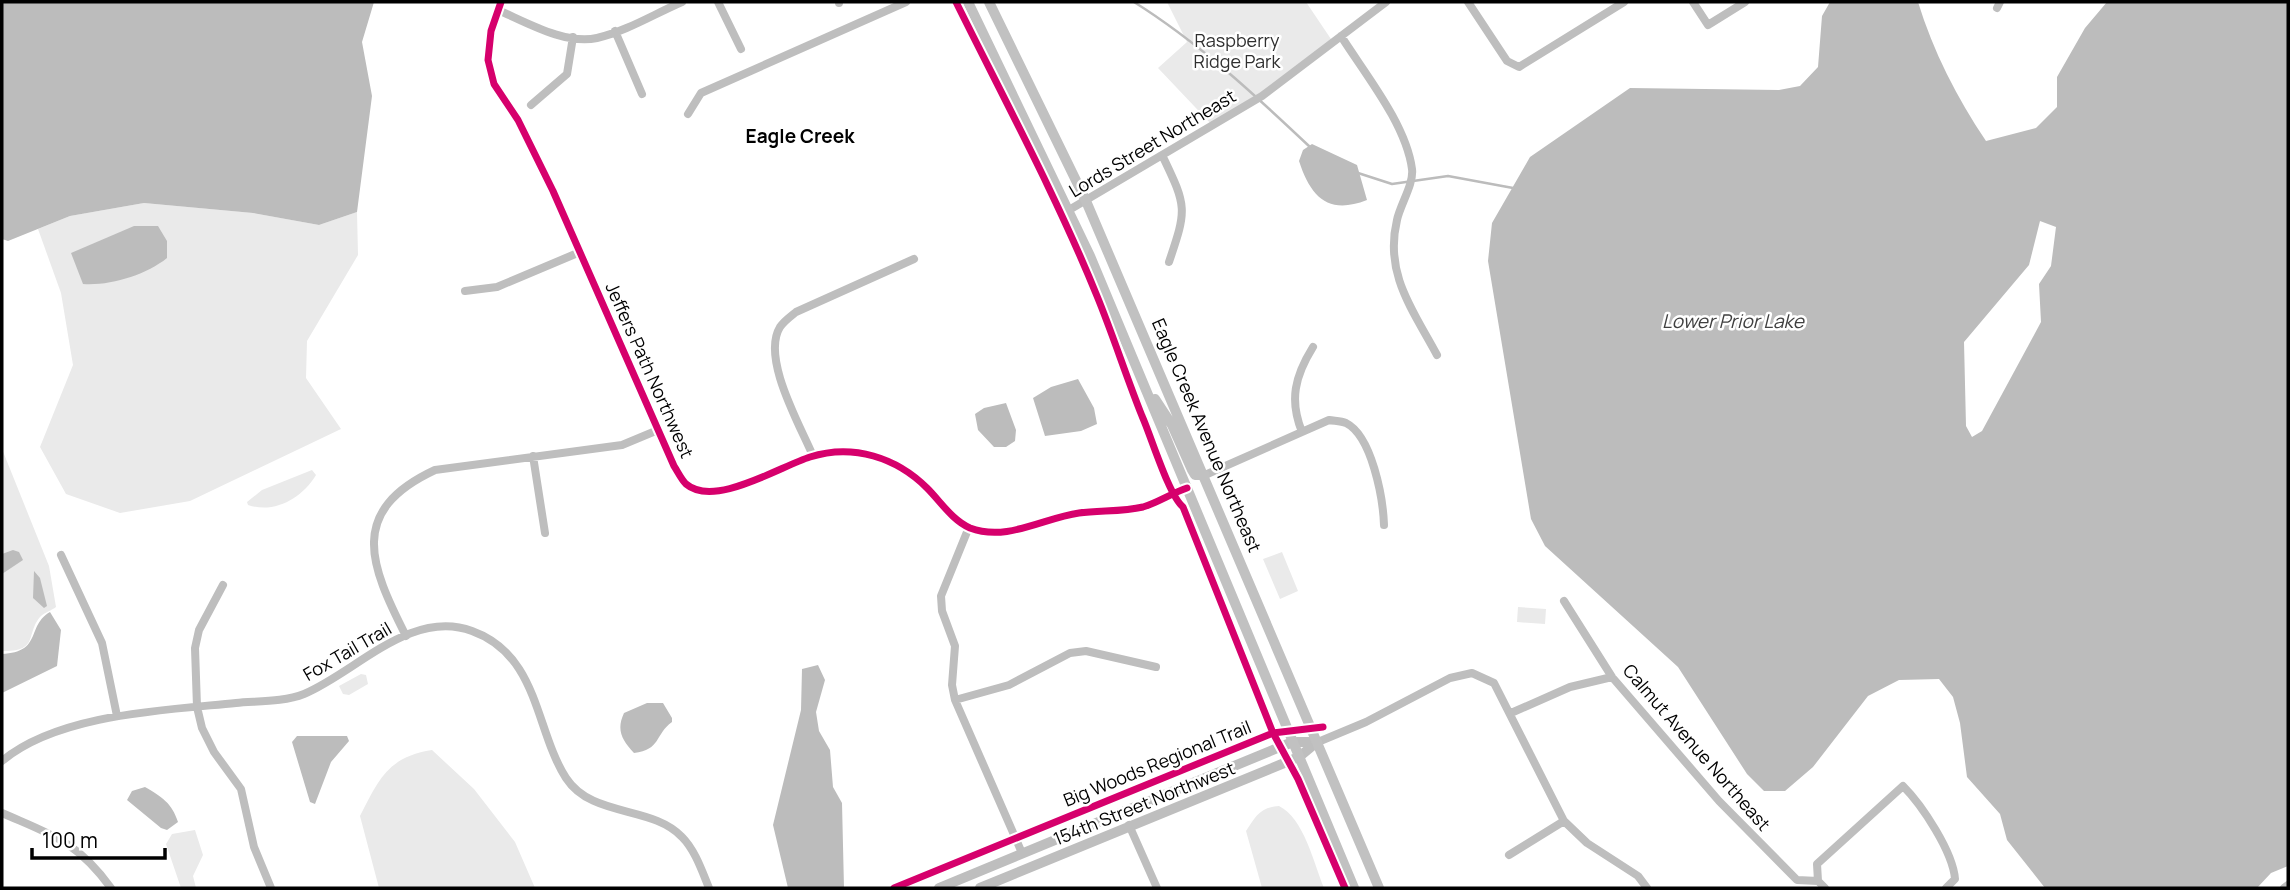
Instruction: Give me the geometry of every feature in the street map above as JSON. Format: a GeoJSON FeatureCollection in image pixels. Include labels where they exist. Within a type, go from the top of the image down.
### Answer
{"type":"FeatureCollection","features":[{"type":"Feature","properties":{"kind":"main road"},"geometry":{"type":"LineString","coordinates":[[968,2],[1069,210],[1354,888]]}},
{"type":"Feature","properties":{"kind":"main road","name":"Eagle Creek Avenue Northeast"},"geometry":{"type":"LineString","coordinates":[[989,2],[1086,201],[1379,888]]}},
{"type":"Feature","properties":{"kind":"main road"},"geometry":{"type":"LineString","coordinates":[[1145,386],[1166,414],[1194,474],[1205,475]]}},
{"type":"Feature","properties":{"kind":"street"},"geometry":{"type":"LineString","coordinates":[[500,6],[541,28],[573,37],[594,38],[682,2]]}},
{"type":"Feature","properties":{"kind":"street"},"geometry":{"type":"LineString","coordinates":[[718,2],[741,49]]}},
{"type":"Feature","properties":{"kind":"street"},"geometry":{"type":"LineString","coordinates":[[688,114],[701,93],[906,2]]}},
{"type":"Feature","properties":{"kind":"street","name":"Lords Street Northeast"},"geometry":{"type":"LineString","coordinates":[[1069,210],[1163,157],[1262,96],[1386,2]]}},
{"type":"Feature","properties":{"kind":"street"},"geometry":{"type":"LineString","coordinates":[[1468,2],[1507,61],[1519,67],[1624,2]]}},
{"type":"Feature","properties":{"kind":"street"},"geometry":{"type":"LineString","coordinates":[[1693,2],[1708,25],[1745,2]]}},
{"type":"Feature","properties":{"kind":"street","name":"Jeffers Path Northwest"},"geometry":{"type":"LineString","coordinates":[[500,6],[491,31],[488,60],[494,84],[518,120],[580,252],[658,430],[685,483],[699,491],[718,493],[813,456],[872,454],[906,468],[948,512],[969,527]]}},
{"type":"Feature","properties":{"kind":"street"},"geometry":{"type":"LineString","coordinates":[[615,31],[642,94]]}},
{"type":"Feature","properties":{"kind":"street"},"geometry":{"type":"LineString","coordinates":[[1341,36],[1402,134],[1412,171],[1396,221],[1393,256],[1397,281],[1437,355]]}},
{"type":"Feature","properties":{"kind":"street"},"geometry":{"type":"LineString","coordinates":[[531,105],[567,74],[573,37]]}},
{"type":"Feature","properties":{"kind":"street"},"geometry":{"type":"LineString","coordinates":[[1163,157],[1182,197],[1184,218],[1169,261]]}},
{"type":"Feature","properties":{"kind":"street"},"geometry":{"type":"LineString","coordinates":[[465,291],[497,287],[580,252]]}},
{"type":"Feature","properties":{"kind":"street"},"geometry":{"type":"LineString","coordinates":[[813,456],[777,368],[774,346],[780,326],[796,312],[914,259]]}},
{"type":"Feature","properties":{"kind":"street"},"geometry":{"type":"LineString","coordinates":[[1303,432],[1292,398],[1302,365],[1313,347]]}},
{"type":"Feature","properties":{"kind":"street"},"geometry":{"type":"LineString","coordinates":[[1205,475],[1329,420],[1345,422],[1357,432],[1381,489],[1384,525]]}},
{"type":"Feature","properties":{"kind":"street"},"geometry":{"type":"LineString","coordinates":[[406,636],[373,564],[374,532],[386,503],[408,483],[435,470],[622,445],[658,430]]}},
{"type":"Feature","properties":{"kind":"street"},"geometry":{"type":"LineString","coordinates":[[533,456],[545,533]]}},
{"type":"Feature","properties":{"kind":"street"},"geometry":{"type":"LineString","coordinates":[[1022,853],[955,700],[952,685],[955,646],[942,611],[941,596],[969,527],[989,532],[1017,531],[1056,517],[1143,507],[1187,488]]}},
{"type":"Feature","properties":{"kind":"street"},"geometry":{"type":"LineString","coordinates":[[61,555],[102,643],[117,716]]}},
{"type":"Feature","properties":{"kind":"street"},"geometry":{"type":"LineString","coordinates":[[223,585],[199,630],[195,648],[197,707],[202,728],[214,752],[241,789],[254,847],[271,888]]}},
{"type":"Feature","properties":{"kind":"street","name":"Calmut Avenue Northeast"},"geometry":{"type":"LineString","coordinates":[[1564,601],[1612,677],[1718,801],[1797,880],[1818,881],[1825,888]]}},
{"type":"Feature","properties":{"kind":"street","name":"Fox Tail Trail"},"geometry":{"type":"LineString","coordinates":[[2,761],[19,750],[66,729],[117,716],[302,695],[406,636],[442,625],[472,631],[502,648],[536,696],[566,779],[599,803],[671,827],[683,838],[709,888]]}},
{"type":"Feature","properties":{"kind":"street"},"geometry":{"type":"LineString","coordinates":[[955,700],[1009,685],[1070,653],[1086,651],[1156,667]]}},
{"type":"Feature","properties":{"kind":"street","name":"154th Street Northwest"},"geometry":{"type":"LineString","coordinates":[[980,888],[1299,757],[1318,742],[1366,722],[1450,678],[1472,673],[1494,683],[1564,821]]}},
{"type":"Feature","properties":{"kind":"street"},"geometry":{"type":"LineString","coordinates":[[1511,713],[1570,687],[1612,677]]}},
{"type":"Feature","properties":{"kind":"street","name":"154th Street Northwest"},"geometry":{"type":"LineString","coordinates":[[939,888],[1293,742],[1318,742]]}},
{"type":"Feature","properties":{"kind":"street"},"geometry":{"type":"LineString","coordinates":[[1818,881],[1817,864],[1903,786],[1915,798],[1954,865],[1955,879],[1946,888]]}},
{"type":"Feature","properties":{"kind":"street"},"geometry":{"type":"LineString","coordinates":[[2,813],[51,832],[68,843],[111,888]]}},
{"type":"Feature","properties":{"kind":"street"},"geometry":{"type":"LineString","coordinates":[[1509,855],[1564,821],[1587,843],[1638,876],[1647,888]]}},
{"type":"Feature","properties":{"kind":"street"},"geometry":{"type":"LineString","coordinates":[[1129,825],[1157,888]]}},
{"type":"Feature","properties":{"kind":"street"},"geometry":{"type":"LineString","coordinates":[[2284,888],[2288,885]]}},
{"type":"Feature","properties":{"kind":"green space","name":"Raspberry Ridge Park"},"geometry":{"type":"Polygon","coordinates":[[[1167,2],[1306,2],[1333,42],[1213,126],[1158,68],[1187,42],[1167,2]]]}},
{"type":"Feature","properties":{"kind":"green space"},"geometry":{"type":"Polygon","coordinates":[[[144,203],[253,213],[319,225],[357,212],[358,255],[307,341],[306,378],[341,429],[190,501],[120,513],[66,494],[40,447],[73,365],[61,293],[38,229],[70,216],[144,203]]]}},
{"type":"Feature","properties":{"kind":"green space"},"geometry":{"type":"Polygon","coordinates":[[[2,449],[49,566],[56,607],[36,622],[27,645],[2,651],[2,449]]]}},
{"type":"Feature","properties":{"kind":"green space"},"geometry":{"type":"Polygon","coordinates":[[[312,470],[316,475],[310,483],[287,502],[268,507],[248,505],[247,502],[262,490],[312,470]]]}},
{"type":"Feature","properties":{"kind":"green space"},"geometry":{"type":"Polygon","coordinates":[[[1282,552],[1298,591],[1280,599],[1263,559],[1282,552]]]}},
{"type":"Feature","properties":{"kind":"green space"},"geometry":{"type":"Polygon","coordinates":[[[1518,607],[1546,609],[1545,624],[1517,622],[1518,607]]]}},
{"type":"Feature","properties":{"kind":"green space"},"geometry":{"type":"Polygon","coordinates":[[[361,674],[366,675],[368,684],[349,695],[343,694],[339,686],[361,674]]]}},
{"type":"Feature","properties":{"kind":"green space"},"geometry":{"type":"Polygon","coordinates":[[[432,750],[474,789],[515,842],[535,888],[379,888],[360,816],[373,791],[395,764],[417,753],[432,750]]]}},
{"type":"Feature","properties":{"kind":"green space"},"geometry":{"type":"Polygon","coordinates":[[[1279,806],[1288,812],[1302,831],[1324,888],[1262,888],[1246,831],[1255,817],[1263,811],[1279,806]]]}},
{"type":"Feature","properties":{"kind":"green space"},"geometry":{"type":"Polygon","coordinates":[[[195,830],[203,855],[193,876],[196,888],[181,888],[166,844],[172,834],[195,830]]]}},
{"type":"Feature","properties":{"kind":"water"},"geometry":{"type":"Polygon","coordinates":[[[2,2],[374,2],[362,42],[372,96],[357,212],[319,225],[253,213],[144,203],[70,216],[8,241],[2,239],[2,2]]]}},
{"type":"Feature","properties":{"kind":"water","name":"Lower Prior Lake"},"geometry":{"type":"Polygon","coordinates":[[[1830,2],[1918,2],[1947,74],[1986,141],[2036,128],[2057,107],[2057,77],[2085,28],[2107,2],[2288,2],[2288,866],[2271,873],[2257,888],[2045,888],[2007,840],[2000,814],[1967,777],[1960,723],[1953,697],[1939,679],[1899,680],[1868,696],[1813,767],[1785,791],[1764,791],[1747,774],[1678,667],[1545,546],[1531,519],[1488,261],[1492,223],[1530,157],[1630,88],[1779,90],[1800,86],[1818,67],[1822,16],[1830,2]],[[2040,221],[2029,265],[1964,342],[1966,426],[1972,437],[1982,431],[2041,322],[2039,284],[2051,266],[2056,227],[2040,221]]]}},
{"type":"Feature","properties":{"kind":"water"},"geometry":{"type":"Polygon","coordinates":[[[1312,144],[1357,165],[1367,200],[1354,204],[1332,204],[1316,194],[1309,185],[1299,161],[1303,150],[1312,144]]]}},
{"type":"Feature","properties":{"kind":"water"},"geometry":{"type":"Polygon","coordinates":[[[134,226],[158,226],[167,241],[167,258],[149,270],[127,278],[83,284],[71,253],[134,226]]]}},
{"type":"Feature","properties":{"kind":"water"},"geometry":{"type":"Polygon","coordinates":[[[1078,379],[1094,408],[1097,424],[1081,431],[1045,436],[1033,398],[1051,387],[1078,379]]]}},
{"type":"Feature","properties":{"kind":"water"},"geometry":{"type":"Polygon","coordinates":[[[1006,403],[1016,430],[1015,441],[1006,447],[994,447],[978,430],[975,414],[984,408],[1006,403]]]}},
{"type":"Feature","properties":{"kind":"water"},"geometry":{"type":"Polygon","coordinates":[[[13,550],[19,552],[23,560],[2,574],[2,554],[13,550]]]}},
{"type":"Feature","properties":{"kind":"water"},"geometry":{"type":"Polygon","coordinates":[[[34,571],[40,578],[47,606],[44,608],[33,598],[34,571]]]}},
{"type":"Feature","properties":{"kind":"water"},"geometry":{"type":"Polygon","coordinates":[[[50,612],[61,630],[57,666],[2,693],[2,654],[15,652],[29,644],[38,624],[50,612]]]}},
{"type":"Feature","properties":{"kind":"water"},"geometry":{"type":"Polygon","coordinates":[[[818,665],[825,680],[816,712],[819,731],[830,750],[833,787],[842,803],[844,888],[788,888],[773,825],[801,710],[802,669],[818,665]]]}},
{"type":"Feature","properties":{"kind":"water"},"geometry":{"type":"Polygon","coordinates":[[[647,703],[663,703],[672,722],[649,749],[634,753],[626,744],[620,725],[624,713],[647,703]]]}},
{"type":"Feature","properties":{"kind":"water"},"geometry":{"type":"Polygon","coordinates":[[[297,736],[347,736],[349,741],[331,762],[315,804],[310,802],[292,742],[297,736]]]}},
{"type":"Feature","properties":{"kind":"water"},"geometry":{"type":"Polygon","coordinates":[[[145,787],[166,801],[176,815],[178,822],[167,830],[127,800],[132,791],[145,787]]]}},
{"type":"Feature","properties":{"kind":"waterway"},"geometry":{"type":"LineString","coordinates":[[1134,2],[1203,52],[1310,147]]}},
{"type":"Feature","properties":{"kind":"waterway"},"geometry":{"type":"LineString","coordinates":[[1358,173],[1392,184],[1448,176],[1513,188]]}},
{"type":"Feature","properties":{"kind":"cycle path"},"geometry":{"type":"LineString","coordinates":[[501,2],[491,31],[488,60],[494,84],[518,120],[553,191],[674,466],[686,484],[698,490],[729,489],[810,457],[826,453],[858,453],[888,461],[915,477],[952,516],[964,525],[984,532],[1011,531],[1079,513],[1143,507],[1187,488]]}},
{"type":"Feature","properties":{"kind":"cycle path"},"geometry":{"type":"LineString","coordinates":[[956,2],[1081,258],[1166,479],[1183,507],[1273,733],[1298,779],[1345,888]]}},
{"type":"Feature","properties":{"kind":"cycle path","name":"Big Woods Regional Trail"},"geometry":{"type":"LineString","coordinates":[[894,888],[1273,733],[1323,727]]}},
{"type":"Feature","properties":{"kind":"district","name":"Eagle Creek"},"geometry":{"type":"Point","coordinates":[800,136]}}]}
